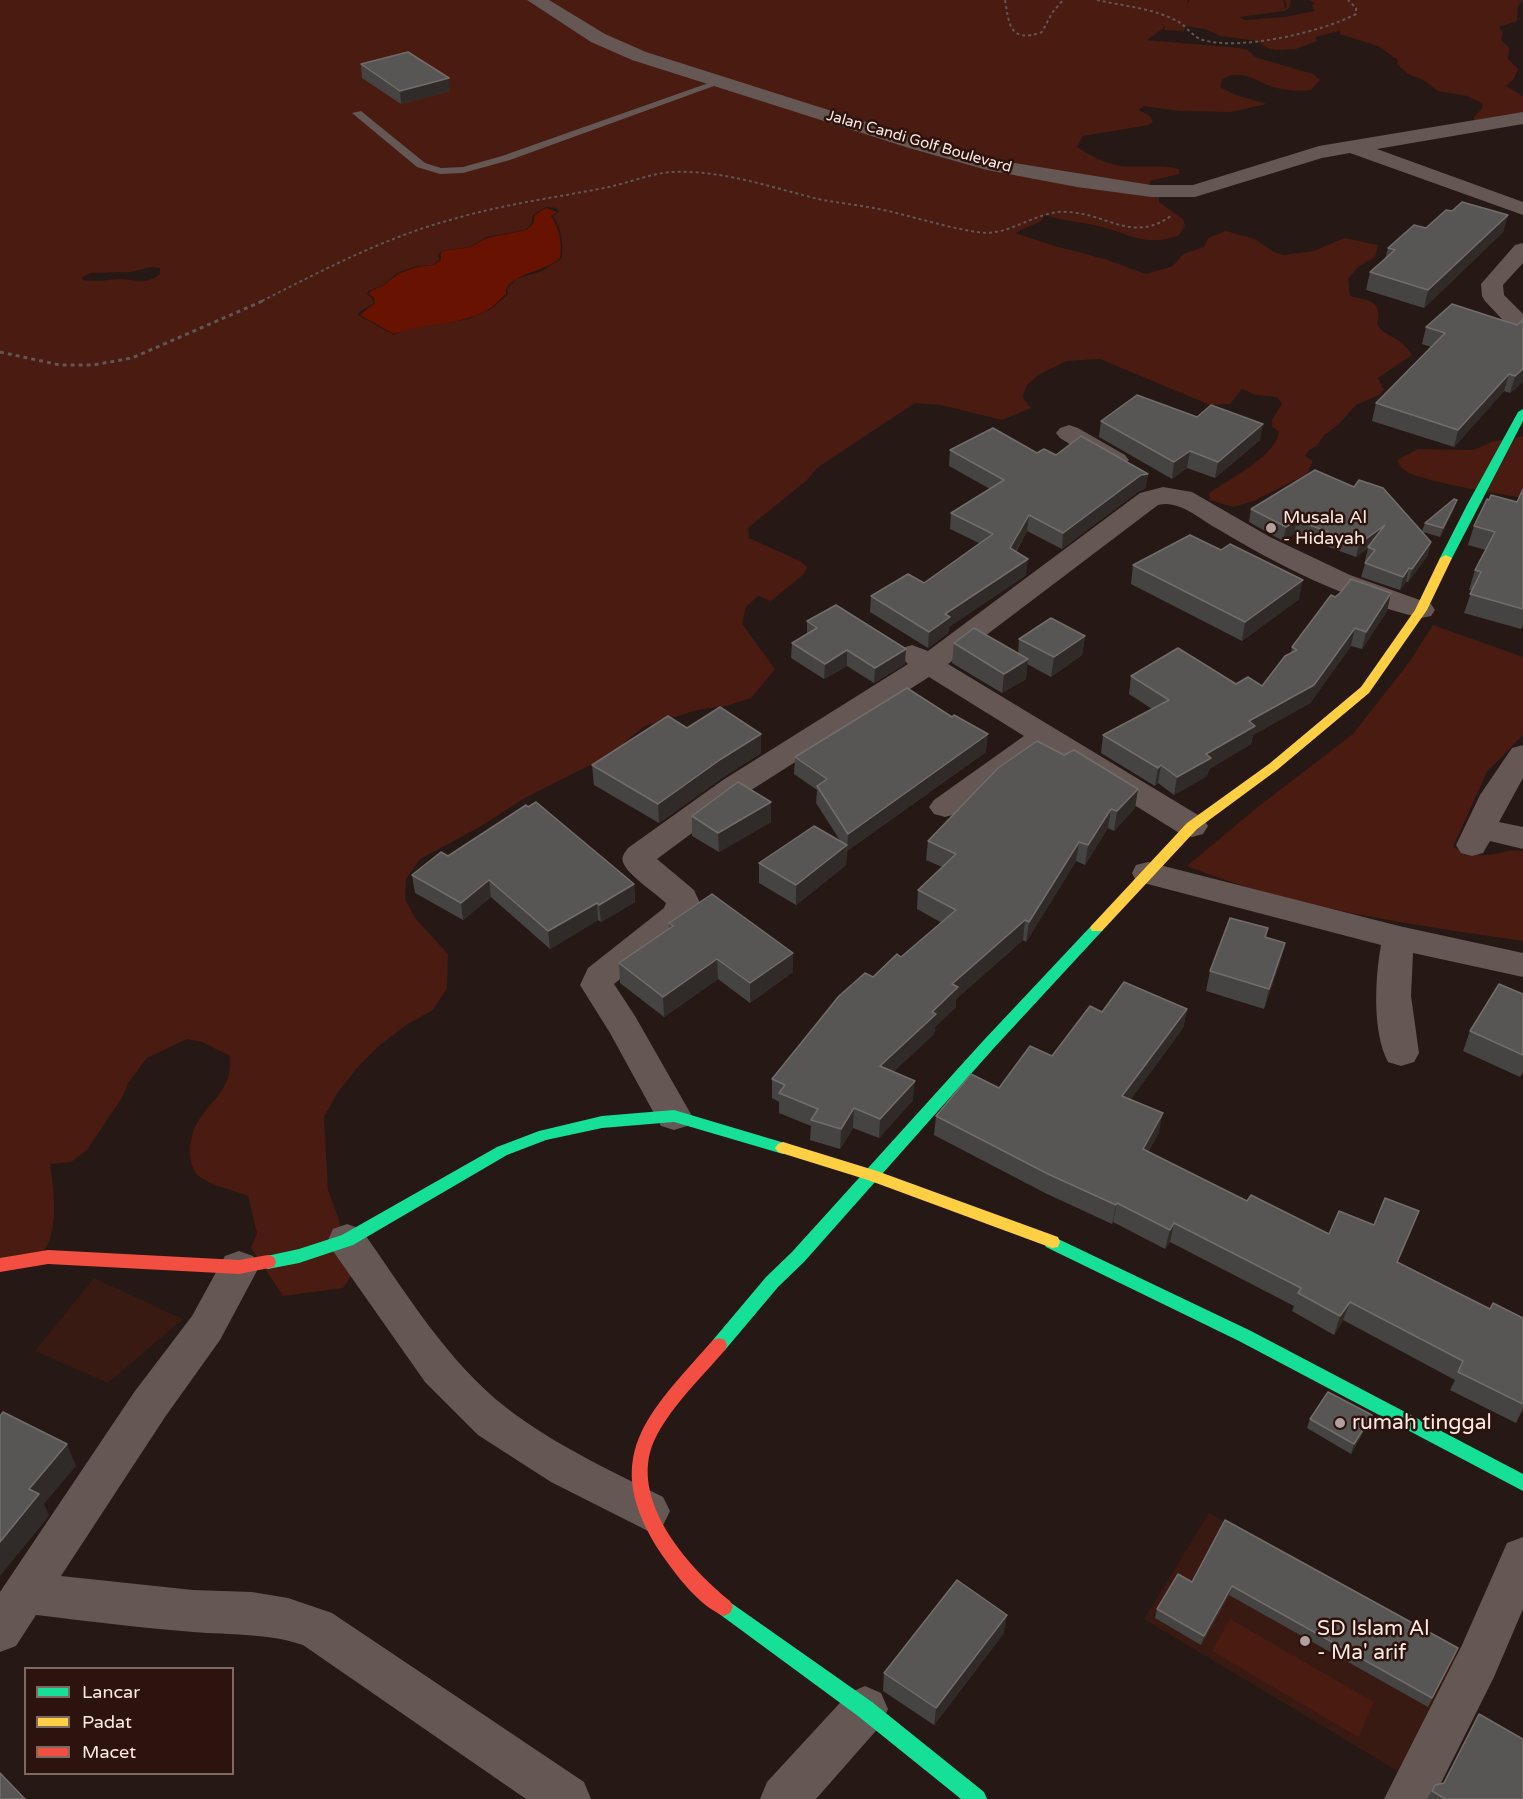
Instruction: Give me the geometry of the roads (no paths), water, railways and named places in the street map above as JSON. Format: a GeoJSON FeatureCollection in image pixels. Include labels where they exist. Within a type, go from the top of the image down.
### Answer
{"type":"FeatureCollection","features":[{"type":"Feature","properties":{"kind":"street","name":"Jalan Candi Golf Boulevard"},"geometry":{"type":"LineString","coordinates":[[536,0],[598,38],[639,56],[916,144],[994,166],[1151,191],[1195,191],[1298,158],[1349,146],[1442,133],[1523,118]]}},
{"type":"Feature","properties":{"kind":"street"},"geometry":{"type":"LineString","coordinates":[[1349,146],[1523,209]]}},
{"type":"Feature","properties":{"kind":"street"},"geometry":{"type":"LineString","coordinates":[[1523,250],[1492,284],[1491,290],[1493,296],[1523,328]]}},
{"type":"Feature","properties":{"kind":"street"},"geometry":{"type":"LineString","coordinates":[[977,1799],[865,1709],[714,1600],[669,1552],[648,1511],[639,1475],[643,1447],[664,1410],[772,1282],[1192,826],[1273,767],[1365,690],[1421,610],[1472,505],[1523,412]]}},
{"type":"Feature","properties":{"kind":"street"},"geometry":{"type":"LineString","coordinates":[[1069,433],[1260,543],[1320,572],[1421,610]]}},
{"type":"Feature","properties":{"kind":"street"},"geometry":{"type":"LineString","coordinates":[[674,1116],[623,1025],[597,985],[600,977],[677,915],[683,903],[682,898],[639,862],[639,856],[734,787],[929,664],[1149,499],[1163,495],[1183,498]]}},
{"type":"Feature","properties":{"kind":"street"},"geometry":{"type":"LineString","coordinates":[[888,639],[1192,826]]}},
{"type":"Feature","properties":{"kind":"street"},"geometry":{"type":"LineString","coordinates":[[945,807],[1043,736]]}},
{"type":"Feature","properties":{"kind":"street"},"geometry":{"type":"LineString","coordinates":[[1523,755],[1496,795],[1476,836],[1523,838]]}},
{"type":"Feature","properties":{"kind":"street"},"geometry":{"type":"LineString","coordinates":[[1148,873],[1399,938],[1523,965]]}},
{"type":"Feature","properties":{"kind":"street"},"geometry":{"type":"LineString","coordinates":[[1399,938],[1392,977],[1392,994],[1401,1053]]}},
{"type":"Feature","properties":{"kind":"street"},"geometry":{"type":"LineString","coordinates":[[0,1265],[48,1257],[239,1268],[299,1256],[347,1240],[502,1151],[544,1135],[602,1122],[674,1116],[872,1175],[1039,1236],[1245,1336],[1523,1483]]}},
{"type":"Feature","properties":{"kind":"street"},"geometry":{"type":"LineString","coordinates":[[347,1240],[439,1370],[493,1422],[566,1469],[648,1511]]}},
{"type":"Feature","properties":{"kind":"street"},"geometry":{"type":"LineString","coordinates":[[0,1631],[150,1404],[206,1328],[239,1268]]}},
{"type":"Feature","properties":{"kind":"street"},"geometry":{"type":"LineString","coordinates":[[1408,1799],[1478,1661],[1523,1557]]}},
{"type":"Feature","properties":{"kind":"street"},"geometry":{"type":"LineString","coordinates":[[26,1593],[193,1611],[252,1612],[288,1618],[316,1628],[567,1799]]}},
{"type":"Feature","properties":{"kind":"street"},"geometry":{"type":"LineString","coordinates":[[784,1799],[865,1709]]}},
{"type":"Feature","properties":{"kind":"lane"},"geometry":{"type":"LineString","coordinates":[[357,113],[421,165],[440,171],[464,170],[506,158],[720,82]]}},
{"type":"Feature","properties":{"kind":"place","name":"Musala Al - Hidayah"},"geometry":{"type":"Point","coordinates":[1271,528]}},
{"type":"Feature","properties":{"kind":"place","name":"rumah tinggal"},"geometry":{"type":"Point","coordinates":[1340,1423]}},
{"type":"Feature","properties":{"kind":"place","name":"SD Islam Al - Ma' arif"},"geometry":{"type":"Point","coordinates":[1305,1641]}}]}
